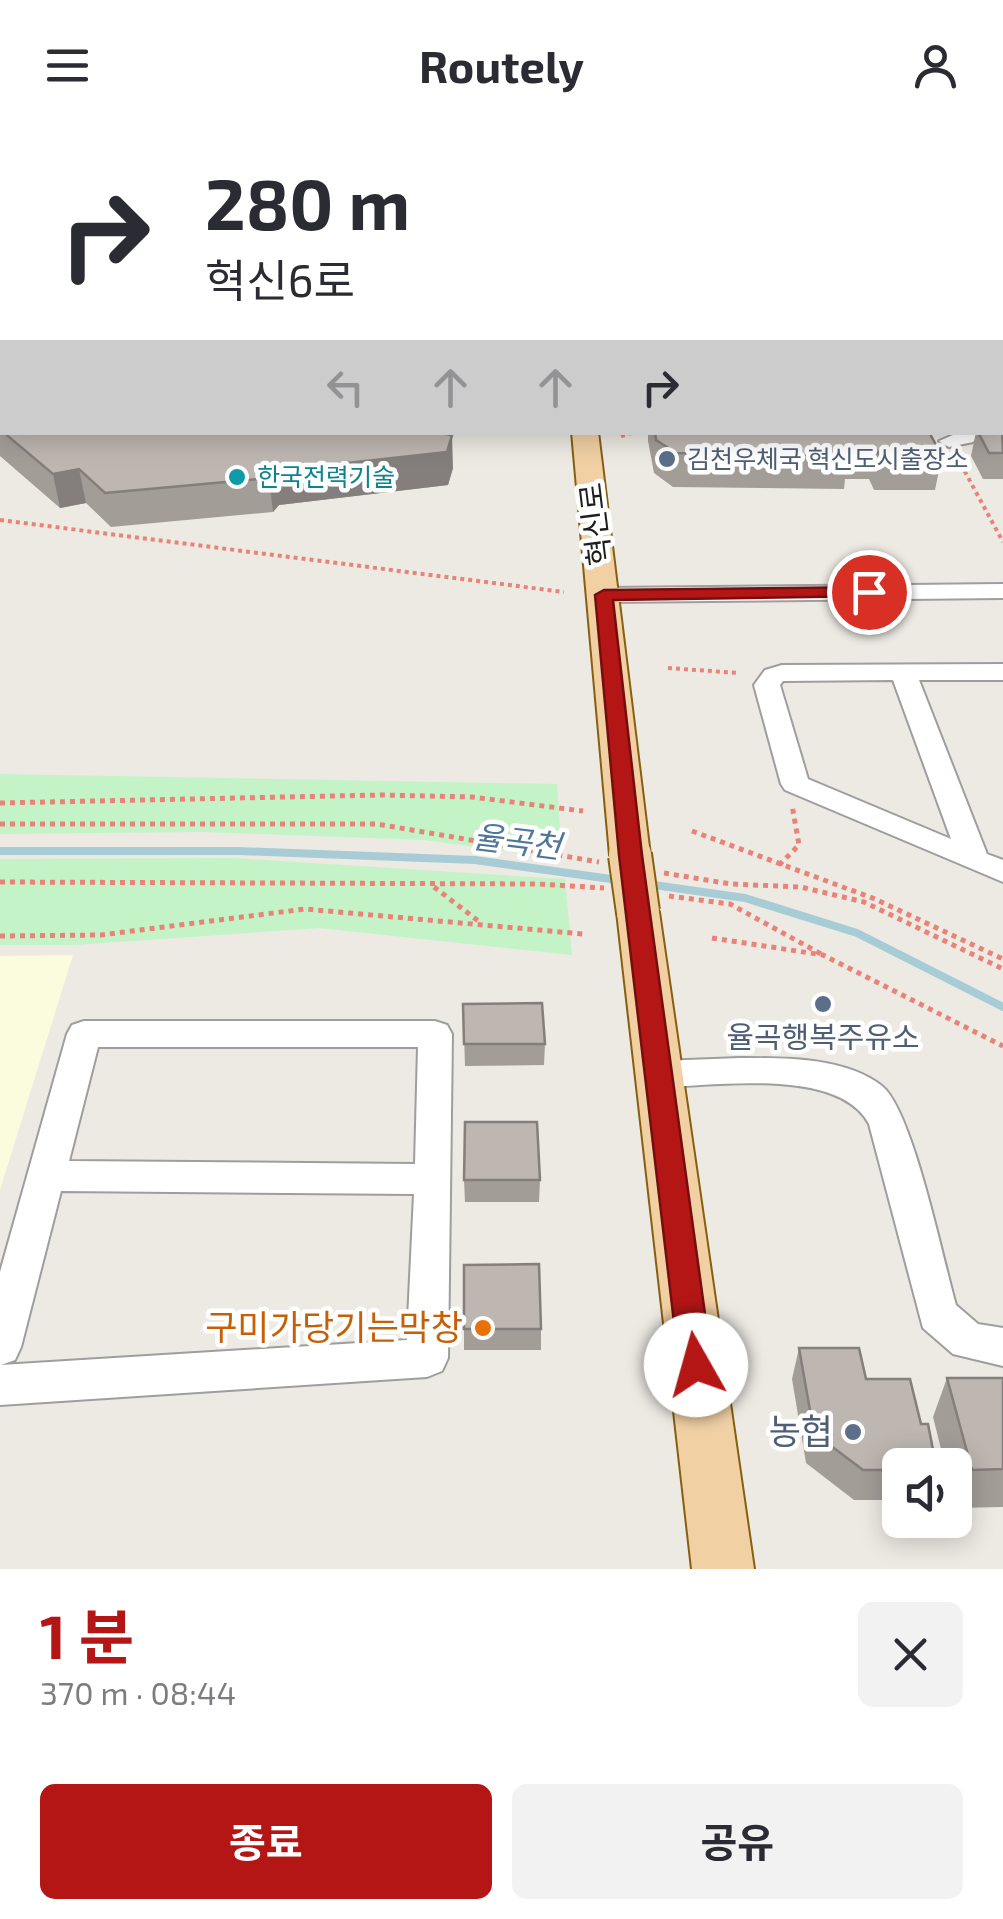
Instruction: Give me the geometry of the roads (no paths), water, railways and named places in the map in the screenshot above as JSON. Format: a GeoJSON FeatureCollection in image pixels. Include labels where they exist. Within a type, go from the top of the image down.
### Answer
{"type":"FeatureCollection","features":[{"type":"Feature","properties":{"kind":"main road","name":"혁신로"},"geometry":{"type":"LineString","coordinates":[[585,435],[631,880],[660,1074],[723,1569]]}},
{"type":"Feature","properties":{"kind":"street"},"geometry":{"type":"LineString","coordinates":[[948,441],[969,435]]}},
{"type":"Feature","properties":{"kind":"street"},"geometry":{"type":"LineString","coordinates":[[604,595],[1003,591]]}},
{"type":"Feature","properties":{"kind":"street"},"geometry":{"type":"LineString","coordinates":[[903,672],[974,860]]}},
{"type":"Feature","properties":{"kind":"street"},"geometry":{"type":"LineString","coordinates":[[1003,672],[782,673],[769,679],[768,692],[791,775],[801,788],[1003,872]]}},
{"type":"Feature","properties":{"kind":"street"},"geometry":{"type":"LineString","coordinates":[[0,1348],[84,1034],[435,1034],[427,1358],[0,1385]]}},
{"type":"Feature","properties":{"kind":"street"},"geometry":{"type":"LineString","coordinates":[[660,1074],[807,1073],[839,1078],[872,1098],[887,1123],[938,1315],[968,1340],[1003,1347]]}},
{"type":"Feature","properties":{"kind":"street"},"geometry":{"type":"LineString","coordinates":[[46,1176],[434,1179]]}},
{"type":"Feature","properties":{"kind":"waterway","name":"율곡천"},"geometry":{"type":"LineString","coordinates":[[0,851],[238,851],[475,860],[618,880]]}},
{"type":"Feature","properties":{"kind":"waterway","name":"율곡천"},"geometry":{"type":"LineString","coordinates":[[647,884],[745,898],[857,933],[1003,1007]]}},
{"type":"Feature","properties":{"kind":"place","name":"김천우체국 혁신도시출장소"},"geometry":{"type":"Point","coordinates":[667,459]}},
{"type":"Feature","properties":{"kind":"place","name":"한국전력기술"},"geometry":{"type":"Point","coordinates":[237,477]}},
{"type":"Feature","properties":{"kind":"place","name":"율곡행복주유소"},"geometry":{"type":"Point","coordinates":[823,1004]}},
{"type":"Feature","properties":{"kind":"place","name":"구미가당기는막창"},"geometry":{"type":"Point","coordinates":[483,1328]}},
{"type":"Feature","properties":{"kind":"place","name":"농협"},"geometry":{"type":"Point","coordinates":[853,1432]}}]}
